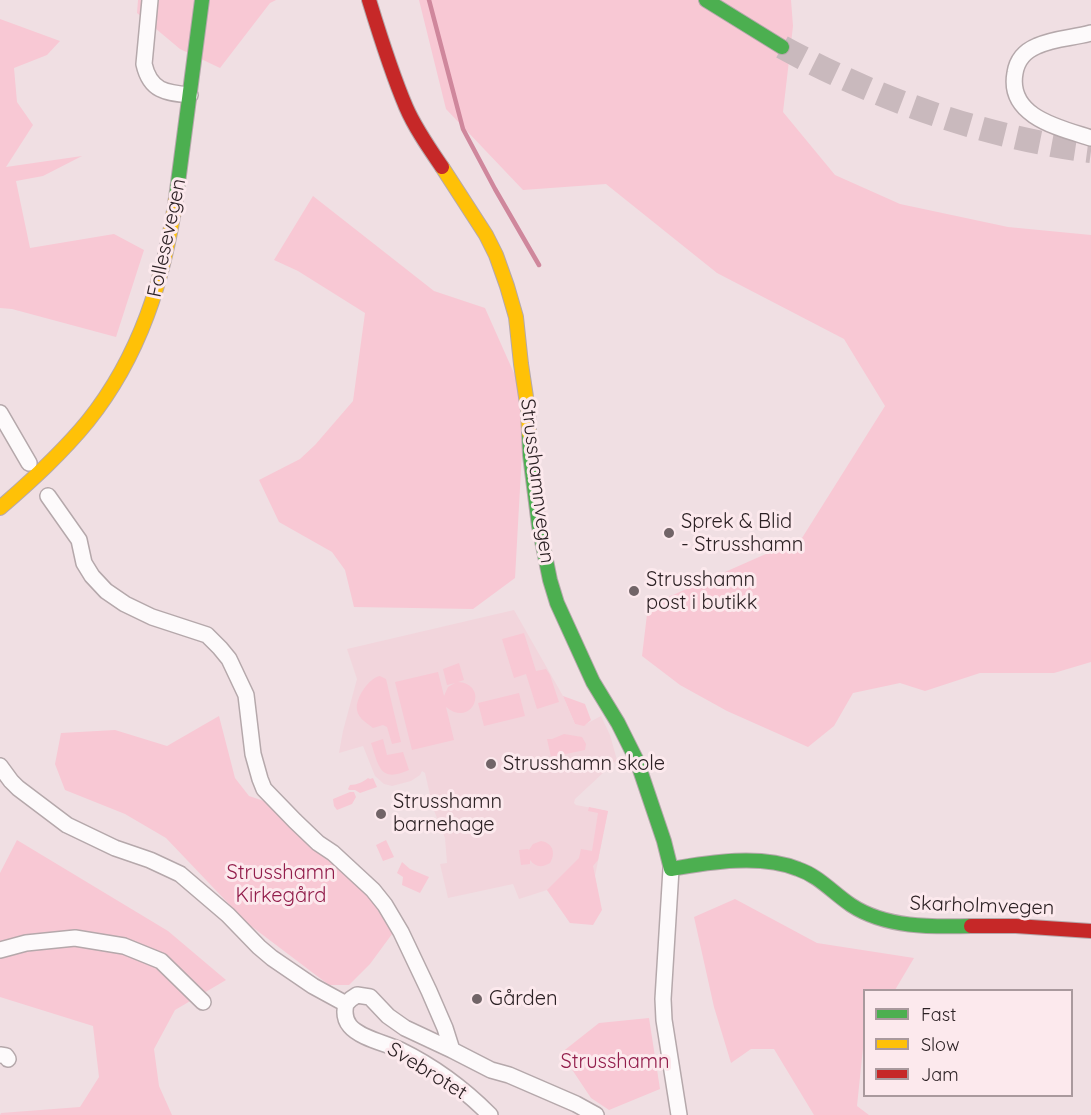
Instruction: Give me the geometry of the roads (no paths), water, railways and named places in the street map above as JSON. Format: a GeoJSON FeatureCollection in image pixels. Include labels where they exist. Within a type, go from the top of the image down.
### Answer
{"type":"FeatureCollection","features":[{"type":"Feature","properties":{"kind":"street"},"geometry":{"type":"LineString","coordinates":[[150,0],[144,64],[146,71],[159,89],[170,93],[190,95]]}},
{"type":"Feature","properties":{"kind":"street","name":"Follesevegen"},"geometry":{"type":"LineString","coordinates":[[0,508],[46,467],[84,426],[123,372],[142,332],[158,291],[177,204],[202,0]]}},
{"type":"Feature","properties":{"kind":"street","name":"Strusshamnvegen"},"geometry":{"type":"LineString","coordinates":[[369,0],[406,108],[486,235],[507,286],[516,317],[539,526],[550,580],[557,603],[593,682],[618,723],[637,761],[664,841],[671,869],[663,999],[664,1020],[679,1115]]}},
{"type":"Feature","properties":{"kind":"street"},"geometry":{"type":"LineString","coordinates":[[706,0],[782,47]]}},
{"type":"Feature","properties":{"kind":"street"},"geometry":{"type":"LineString","coordinates":[[1091,33],[1047,41],[1025,53],[1019,61],[1014,83],[1015,92],[1026,110],[1048,124],[1091,138]]}},
{"type":"Feature","properties":{"kind":"street"},"geometry":{"type":"LineString","coordinates":[[0,413],[29,463]]}},
{"type":"Feature","properties":{"kind":"street"},"geometry":{"type":"LineString","coordinates":[[48,496],[79,540],[84,563],[106,591],[125,604],[152,617],[202,632],[229,659],[246,695],[253,754],[264,789],[318,843],[373,890],[385,905],[405,939],[437,1008],[452,1050]]}},
{"type":"Feature","properties":{"kind":"street"},"geometry":{"type":"LineString","coordinates":[[0,766],[18,788],[67,825],[107,845],[150,860],[180,874],[228,915],[259,947],[312,986],[346,1004],[357,995],[370,998],[388,1016],[405,1028],[491,1070],[519,1079],[596,1115]]}},
{"type":"Feature","properties":{"kind":"street","name":"Skarholmvegen"},"geometry":{"type":"LineString","coordinates":[[671,869],[720,863],[775,862],[798,868],[819,880],[855,908],[898,922],[933,927],[1043,927],[1091,931]]}},
{"type":"Feature","properties":{"kind":"street"},"geometry":{"type":"LineString","coordinates":[[0,950],[26,943],[75,938],[124,946],[161,961],[203,1002]]}},
{"type":"Feature","properties":{"kind":"street","name":"Svebrotet"},"geometry":{"type":"LineString","coordinates":[[346,1004],[344,1011],[346,1019],[349,1026],[356,1032],[401,1051],[437,1072],[467,1093],[490,1115]]}},
{"type":"Feature","properties":{"kind":"waterway"},"geometry":{"type":"LineString","coordinates":[[429,0],[463,129],[539,265]]}},
{"type":"Feature","properties":{"kind":"tunnel"},"geometry":{"type":"LineString","coordinates":[[782,47],[855,83],[932,113],[1011,136],[1091,151]]}},
{"type":"Feature","properties":{"kind":"place","name":"Sprek & Blid - Strusshamn"},"geometry":{"type":"Point","coordinates":[669,533]}},
{"type":"Feature","properties":{"kind":"place","name":"Strusshamn post i butikk"},"geometry":{"type":"Point","coordinates":[634,591]}},
{"type":"Feature","properties":{"kind":"place","name":"Strusshamn skole"},"geometry":{"type":"Point","coordinates":[491,764]}},
{"type":"Feature","properties":{"kind":"place","name":"Strusshamn barnehage"},"geometry":{"type":"Point","coordinates":[381,814]}},
{"type":"Feature","properties":{"kind":"place","name":"Gården"},"geometry":{"type":"Point","coordinates":[477,999]}},
{"type":"Feature","properties":{"kind":"park label","name":"Strusshamn Kirkegård"},"geometry":{"type":"Point","coordinates":[281,884]}},
{"type":"Feature","properties":{"kind":"park label","name":"Strusshamn"},"geometry":{"type":"Point","coordinates":[615,1062]}}]}
